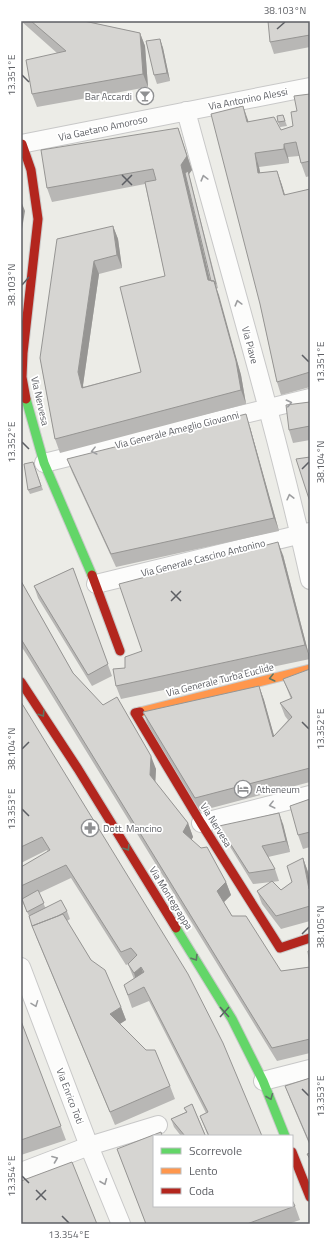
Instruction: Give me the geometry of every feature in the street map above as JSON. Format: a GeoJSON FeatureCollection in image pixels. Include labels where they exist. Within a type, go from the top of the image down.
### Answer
{"type":"FeatureCollection","features":[{"type":"Feature","properties":{"kind":"street","name":"Via Antonino Alessi"},"geometry":{"type":"LineString","coordinates":[[186,111],[310,87]]}},
{"type":"Feature","properties":{"kind":"street","name":"Via Gaetano Amoroso"},"geometry":{"type":"LineString","coordinates":[[21,144],[186,111]]}},
{"type":"Feature","properties":{"kind":"street","name":"Via Piave"},"geometry":{"type":"LineString","coordinates":[[186,111],[267,408],[305,534],[310,580]]}},
{"type":"Feature","properties":{"kind":"street","name":"Via Nervesa"},"geometry":{"type":"LineString","coordinates":[[21,144],[31,170],[38,219],[23,353],[22,377],[26,400],[44,463],[96,584],[120,651]]}},
{"type":"Feature","properties":{"kind":"street","name":"Via Generale Ameglio Giovanni"},"geometry":{"type":"LineString","coordinates":[[44,463],[310,398]]}},
{"type":"Feature","properties":{"kind":"street","name":"Via Generale Cascino Antonino"},"geometry":{"type":"LineString","coordinates":[[96,584],[305,534]]}},
{"type":"Feature","properties":{"kind":"street","name":"Via Generale Turba Euclide"},"geometry":{"type":"LineString","coordinates":[[135,713],[310,669]]}},
{"type":"Feature","properties":{"kind":"street","name":"Via Montegrappa"},"geometry":{"type":"LineString","coordinates":[[21,682],[78,769],[232,1020],[263,1081],[285,1135]]}},
{"type":"Feature","properties":{"kind":"street","name":"Via Nervesa"},"geometry":{"type":"LineString","coordinates":[[135,713],[201,823],[280,948],[310,938]]}},
{"type":"Feature","properties":{"kind":"street"},"geometry":{"type":"LineString","coordinates":[[201,823],[310,795]]}},
{"type":"Feature","properties":{"kind":"street","name":"Via Enrico Toti"},"geometry":{"type":"LineString","coordinates":[[21,967],[89,1146],[121,1224]]}},
{"type":"Feature","properties":{"kind":"street"},"geometry":{"type":"LineString","coordinates":[[263,1081],[310,1069]]}},
{"type":"Feature","properties":{"kind":"street"},"geometry":{"type":"LineString","coordinates":[[21,1172],[89,1146],[158,1125]]}},
{"type":"Feature","properties":{"kind":"street"},"geometry":{"type":"LineString","coordinates":[[293,1154],[310,1197]]}},
{"type":"Feature","properties":{"kind":"building"},"geometry":{"type":"Polygon","coordinates":[[[31,21],[84,21],[140,33],[143,74],[32,94],[26,60],[66,51],[31,21]]]}},
{"type":"Feature","properties":{"kind":"building"},"geometry":{"type":"Polygon","coordinates":[[[268,21],[310,21],[310,35],[270,42],[268,21]]]}},
{"type":"Feature","properties":{"kind":"building"},"geometry":{"type":"Polygon","coordinates":[[[160,39],[167,73],[154,75],[146,41],[160,39]]]}},
{"type":"Feature","properties":{"kind":"building"},"geometry":{"type":"Polygon","coordinates":[[[310,94],[310,161],[301,163],[296,142],[284,144],[284,149],[255,153],[258,173],[277,171],[284,195],[310,189],[310,372],[277,382],[260,304],[211,114],[243,106],[247,122],[274,117],[281,130],[293,126],[291,112],[297,111],[294,96],[310,94]]]}},
{"type":"Feature","properties":{"kind":"building"},"geometry":{"type":"Polygon","coordinates":[[[283,115],[285,121],[278,122],[277,116],[283,115]]]}},
{"type":"Feature","properties":{"kind":"building"},"geometry":{"type":"Polygon","coordinates":[[[178,128],[187,156],[181,165],[208,280],[214,281],[236,361],[241,390],[55,439],[40,358],[57,239],[113,226],[117,255],[94,261],[78,372],[82,388],[141,372],[120,287],[165,276],[145,182],[156,180],[153,169],[47,188],[41,150],[178,128]]]}},
{"type":"Feature","properties":{"kind":"building"},"geometry":{"type":"Polygon","coordinates":[[[188,171],[216,284],[214,281],[211,281],[185,173],[188,171]]]}},
{"type":"Feature","properties":{"kind":"building"},"geometry":{"type":"Polygon","coordinates":[[[310,402],[310,426],[289,430],[286,405],[310,402]]]}},
{"type":"Feature","properties":{"kind":"building"},"geometry":{"type":"Polygon","coordinates":[[[246,414],[274,518],[111,554],[67,459],[246,414]]]}},
{"type":"Feature","properties":{"kind":"building"},"geometry":{"type":"Polygon","coordinates":[[[310,457],[310,502],[296,459],[310,457]]]}},
{"type":"Feature","properties":{"kind":"building"},"geometry":{"type":"Polygon","coordinates":[[[33,462],[41,486],[28,490],[24,464],[33,462]]]}},
{"type":"Feature","properties":{"kind":"building"},"geometry":{"type":"Polygon","coordinates":[[[278,542],[305,645],[116,686],[113,669],[125,668],[125,657],[142,651],[119,584],[278,542]]]}},
{"type":"Feature","properties":{"kind":"building"},"geometry":{"type":"Polygon","coordinates":[[[73,568],[108,664],[88,675],[34,586],[73,568]]]}},
{"type":"Feature","properties":{"kind":"building"},"geometry":{"type":"Polygon","coordinates":[[[21,581],[73,673],[103,705],[117,697],[151,756],[150,775],[188,823],[183,832],[201,848],[207,847],[226,882],[217,891],[232,916],[246,916],[281,971],[310,967],[310,1039],[272,1048],[21,639],[21,581]]]}},
{"type":"Feature","properties":{"kind":"building"},"geometry":{"type":"Polygon","coordinates":[[[310,669],[310,768],[195,798],[143,712],[259,686],[273,737],[292,717],[280,703],[292,698],[283,679],[310,669]]]}},
{"type":"Feature","properties":{"kind":"building"},"geometry":{"type":"Polygon","coordinates":[[[21,702],[188,974],[223,1043],[262,1135],[209,1135],[200,1116],[208,1112],[144,987],[128,995],[124,985],[144,972],[141,967],[134,973],[128,964],[137,955],[131,948],[121,952],[66,865],[21,886],[21,867],[50,850],[42,837],[21,847],[21,702]]]}},
{"type":"Feature","properties":{"kind":"building"},"geometry":{"type":"Polygon","coordinates":[[[310,799],[310,832],[298,835],[290,806],[310,799]]]}},
{"type":"Feature","properties":{"kind":"building"},"geometry":{"type":"Polygon","coordinates":[[[279,813],[286,841],[262,846],[275,869],[249,873],[219,826],[279,813]]]}},
{"type":"Feature","properties":{"kind":"building"},"geometry":{"type":"Polygon","coordinates":[[[303,858],[310,889],[310,906],[276,916],[257,891],[272,881],[281,890],[292,882],[287,866],[303,858]]]}},
{"type":"Feature","properties":{"kind":"building"},"geometry":{"type":"Polygon","coordinates":[[[38,890],[44,903],[27,912],[22,899],[38,890]]]}},
{"type":"Feature","properties":{"kind":"building"},"geometry":{"type":"Polygon","coordinates":[[[61,900],[67,911],[32,926],[29,916],[61,900]]]}},
{"type":"Feature","properties":{"kind":"building"},"geometry":{"type":"Polygon","coordinates":[[[63,914],[91,960],[105,970],[121,1007],[110,1014],[146,1050],[155,1050],[170,1086],[110,1112],[32,926],[63,914]]]}},
{"type":"Feature","properties":{"kind":"building"},"geometry":{"type":"Polygon","coordinates":[[[310,950],[310,967],[308,951],[310,950]]]}},
{"type":"Feature","properties":{"kind":"building"},"geometry":{"type":"Polygon","coordinates":[[[21,1021],[61,1126],[21,1140],[21,1021]]]}},
{"type":"Feature","properties":{"kind":"building"},"geometry":{"type":"Polygon","coordinates":[[[310,1078],[310,1144],[285,1086],[310,1078]]]}},
{"type":"Feature","properties":{"kind":"building"},"geometry":{"type":"Polygon","coordinates":[[[192,1104],[205,1135],[184,1135],[171,1119],[187,1112],[184,1108],[192,1104]]]}},
{"type":"Feature","properties":{"kind":"building"},"geometry":{"type":"Polygon","coordinates":[[[161,1132],[162,1135],[153,1135],[161,1132]]]}},
{"type":"Feature","properties":{"kind":"building"},"geometry":{"type":"Polygon","coordinates":[[[153,1135],[153,1207],[292,1207],[247,1224],[146,1224],[117,1149],[153,1135]]]}},
{"type":"Feature","properties":{"kind":"building"},"geometry":{"type":"Polygon","coordinates":[[[72,1162],[97,1224],[21,1224],[21,1181],[72,1162]]]}},
{"type":"Feature","properties":{"kind":"traffic: fast"},"geometry":{"type":"LineString","coordinates":[[26,399],[44,463],[92,575]]}},
{"type":"Feature","properties":{"kind":"traffic: fast"},"geometry":{"type":"LineString","coordinates":[[176,928],[232,1019],[263,1081],[285,1135]]}},
{"type":"Feature","properties":{"kind":"traffic: slow"},"geometry":{"type":"LineString","coordinates":[[140,712],[310,669]]}},
{"type":"Feature","properties":{"kind":"traffic: jam"},"geometry":{"type":"LineString","coordinates":[[22,144],[31,170],[38,219],[23,353],[22,377],[26,399]]}},
{"type":"Feature","properties":{"kind":"traffic: jam"},"geometry":{"type":"LineString","coordinates":[[92,575],[120,651]]}},
{"type":"Feature","properties":{"kind":"traffic: jam"},"geometry":{"type":"LineString","coordinates":[[21,682],[78,769],[176,928]]}},
{"type":"Feature","properties":{"kind":"traffic: jam"},"geometry":{"type":"LineString","coordinates":[[140,712],[135,713],[201,823],[280,948],[310,938]]}},
{"type":"Feature","properties":{"kind":"traffic: jam"},"geometry":{"type":"LineString","coordinates":[[293,1154],[310,1197]]}},
{"type":"Feature","properties":{"kind":"place","name":"Bar Accardi"},"geometry":{"type":"Point","coordinates":[145,96]}},
{"type":"Feature","properties":{"kind":"place","name":"Atheneum"},"geometry":{"type":"Point","coordinates":[243,789]}},
{"type":"Feature","properties":{"kind":"place","name":"Dott. Mancino"},"geometry":{"type":"Point","coordinates":[90,828]}}]}
